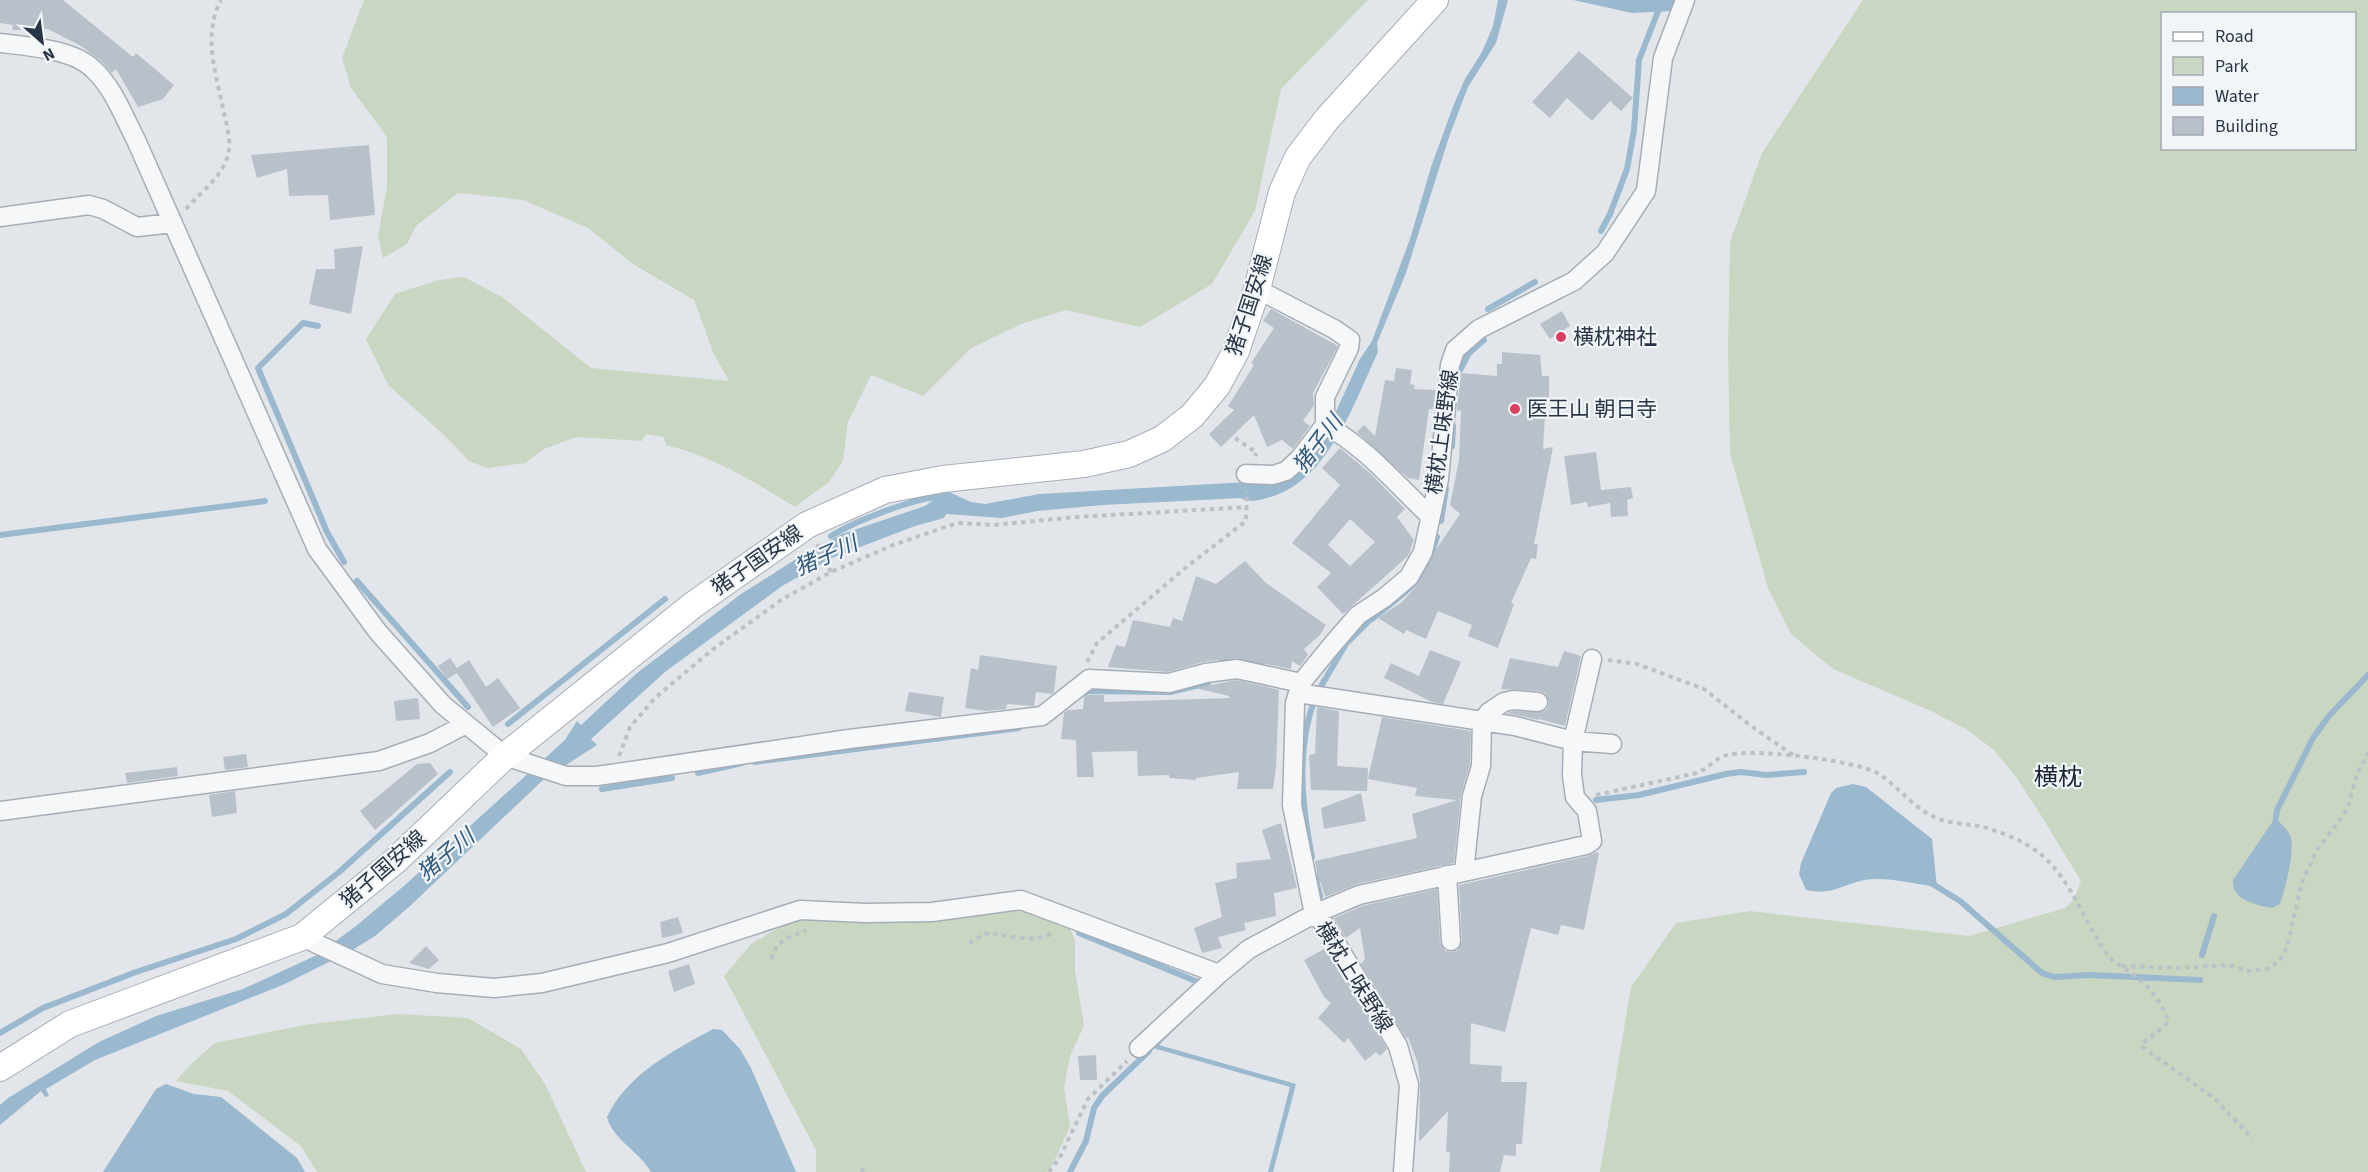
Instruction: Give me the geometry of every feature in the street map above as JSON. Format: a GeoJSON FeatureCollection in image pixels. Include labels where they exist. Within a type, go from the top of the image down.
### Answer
{"type":"FeatureCollection","features":[{"type":"Feature","properties":{"kind":"main road","name":"猪子国安線"},"geometry":{"type":"LineString","coordinates":[[0,1068],[70,1024],[302,937],[395,861],[505,756],[693,605],[807,525],[885,490],[943,479],[1084,465],[1129,454],[1162,439],[1192,416],[1217,386],[1236,351],[1257,289],[1282,192],[1298,157],[1327,119],[1435,0]]}},
{"type":"Feature","properties":{"kind":"street","name":"横枕上味野線"},"geometry":{"type":"LineString","coordinates":[[1403,1172],[1409,1085],[1398,1046],[1325,925],[1314,914],[1292,805],[1295,703],[1300,688],[1358,615],[1408,577],[1423,552],[1439,479],[1450,365],[1455,350],[1479,329],[1574,281],[1605,253],[1646,190],[1663,58],[1685,0]]}},
{"type":"Feature","properties":{"kind":"street"},"geometry":{"type":"LineString","coordinates":[[0,43],[68,55],[93,68],[113,96],[136,140],[317,549],[378,632],[443,705],[505,756],[566,776],[597,776],[849,739],[1042,716],[1089,679],[1169,683],[1206,673],[1237,669],[1300,688],[1515,726],[1573,741],[1612,744]]}},
{"type":"Feature","properties":{"kind":"street"},"geometry":{"type":"LineString","coordinates":[[0,217],[89,205],[103,209],[137,227],[173,223]]}},
{"type":"Feature","properties":{"kind":"street"},"geometry":{"type":"LineString","coordinates":[[1246,474],[1273,474],[1286,471],[1300,458],[1325,425],[1325,397],[1349,348],[1350,340],[1334,329],[1257,289]]}},
{"type":"Feature","properties":{"kind":"street"},"geometry":{"type":"LineString","coordinates":[[1325,425],[1344,435],[1430,516]]}},
{"type":"Feature","properties":{"kind":"street"},"geometry":{"type":"LineString","coordinates":[[1139,1048],[1249,949],[1314,914],[1359,895],[1586,845],[1592,841],[1587,812],[1576,800],[1572,775],[1573,741],[1592,659]]}},
{"type":"Feature","properties":{"kind":"street"},"geometry":{"type":"LineString","coordinates":[[1451,941],[1455,874],[1480,766],[1482,721],[1489,712],[1504,702],[1513,700],[1538,702]]}},
{"type":"Feature","properties":{"kind":"street"},"geometry":{"type":"LineString","coordinates":[[0,811],[379,761],[430,743],[466,724]]}},
{"type":"Feature","properties":{"kind":"street"},"geometry":{"type":"LineString","coordinates":[[302,937],[382,974],[437,983],[494,988],[542,983],[668,952],[800,910],[866,913],[932,912],[1021,900],[1219,974]]}},
{"type":"Feature","properties":{"kind":"path"},"geometry":{"type":"LineString","coordinates":[[173,223],[219,172],[228,155],[228,133],[214,72],[212,39],[216,9],[221,0]]}},
{"type":"Feature","properties":{"kind":"path"},"geometry":{"type":"LineString","coordinates":[[1089,679],[1086,665],[1097,643],[1189,565],[1246,521],[1248,507],[1246,474],[1257,453],[1235,438]]}},
{"type":"Feature","properties":{"kind":"path"},"geometry":{"type":"LineString","coordinates":[[612,774],[630,727],[655,698],[712,650],[773,606],[831,572],[893,545],[957,523],[993,525],[1077,517],[1248,507]]}},
{"type":"Feature","properties":{"kind":"path"},"geometry":{"type":"LineString","coordinates":[[807,525],[831,572]]}},
{"type":"Feature","properties":{"kind":"path"},"geometry":{"type":"LineString","coordinates":[[1592,659],[1637,664],[1704,689],[1794,756]]}},
{"type":"Feature","properties":{"kind":"path"},"geometry":{"type":"LineString","coordinates":[[1576,800],[1697,773],[1707,769],[1723,756],[1746,753],[1794,756],[1848,764],[1876,772],[1927,814],[1941,820],[1985,827],[2029,845],[2066,883],[2110,959],[2147,986],[2160,999],[2169,1022],[2143,1043],[2142,1047],[2205,1091],[2253,1139]]}},
{"type":"Feature","properties":{"kind":"path"},"geometry":{"type":"LineString","coordinates":[[2121,966],[2180,968],[2229,965],[2248,971],[2266,969],[2278,962],[2287,947],[2302,882],[2317,850],[2347,810],[2357,774],[2368,753]]}},
{"type":"Feature","properties":{"kind":"path"},"geometry":{"type":"LineString","coordinates":[[771,959],[779,942],[810,928],[822,912]]}},
{"type":"Feature","properties":{"kind":"path"},"geometry":{"type":"LineString","coordinates":[[969,943],[990,933],[1026,938],[1047,936],[1070,917]]}},
{"type":"Feature","properties":{"kind":"path"},"geometry":{"type":"LineString","coordinates":[[1049,1172],[1059,1159],[1088,1099],[1139,1048]]}},
{"type":"Feature","properties":{"kind":"green space"},"geometry":{"type":"Polygon","coordinates":[[[364,0],[1368,0],[1281,89],[1255,211],[1212,284],[1140,327],[1066,310],[1021,324],[970,349],[923,396],[871,375],[848,422],[843,461],[829,482],[795,507],[749,479],[716,463],[666,445],[664,437],[646,434],[642,441],[576,437],[544,449],[525,463],[487,468],[469,461],[443,434],[388,385],[366,339],[395,294],[439,280],[464,277],[502,297],[591,368],[729,381],[713,352],[694,300],[633,264],[588,228],[523,200],[458,193],[416,226],[407,244],[383,258],[378,236],[387,187],[387,137],[351,88],[342,58],[364,0]]]}},
{"type":"Feature","properties":{"kind":"green space"},"geometry":{"type":"Polygon","coordinates":[[[1863,0],[2368,0],[2368,1172],[1600,1172],[1631,987],[1676,923],[1750,911],[1969,936],[2065,908],[2074,899],[2081,881],[2016,777],[1994,750],[1966,729],[1931,711],[1833,669],[1791,634],[1768,588],[1730,454],[1728,350],[1730,242],[1762,153],[1863,0]]]}},
{"type":"Feature","properties":{"kind":"green space"},"geometry":{"type":"Polygon","coordinates":[[[1021,910],[1069,925],[1075,941],[1075,970],[1084,1026],[1070,1056],[1064,1088],[1070,1126],[1053,1164],[1047,1172],[816,1172],[816,1150],[724,976],[751,944],[798,919],[897,923],[1021,910]]]}},
{"type":"Feature","properties":{"kind":"green space"},"geometry":{"type":"Polygon","coordinates":[[[397,1014],[468,1018],[521,1049],[545,1084],[586,1172],[317,1172],[301,1146],[228,1091],[176,1081],[215,1043],[304,1025],[397,1014]]]}},
{"type":"Feature","properties":{"kind":"water","name":"猪子川"},"geometry":{"type":"Polygon","coordinates":[[[1498,0],[1508,0],[1496,43],[1468,87],[1449,137],[1406,273],[1377,343],[1378,352],[1336,439],[1323,459],[1307,476],[1288,490],[1257,500],[1240,498],[1103,505],[1037,511],[1002,518],[946,514],[944,518],[915,526],[834,557],[782,586],[665,672],[591,739],[597,745],[543,780],[410,906],[375,936],[349,952],[285,984],[95,1060],[46,1089],[49,1096],[45,1097],[41,1091],[0,1125],[0,1105],[8,1098],[99,1042],[156,1016],[243,989],[317,955],[405,885],[565,740],[577,721],[581,725],[637,673],[741,594],[804,554],[842,534],[925,506],[943,493],[949,492],[971,502],[985,504],[1040,494],[1264,481],[1332,420],[1360,359],[1372,341],[1410,239],[1431,167],[1454,104],[1493,26],[1498,0]]]}},
{"type":"Feature","properties":{"kind":"water"},"geometry":{"type":"Polygon","coordinates":[[[1573,0],[1678,0],[1672,11],[1632,13],[1573,0]]]}},
{"type":"Feature","properties":{"kind":"water"},"geometry":{"type":"Polygon","coordinates":[[[1853,784],[1866,787],[1932,839],[1937,887],[1876,879],[1857,882],[1834,890],[1817,892],[1806,890],[1799,874],[1801,863],[1831,793],[1836,788],[1853,784]]]}},
{"type":"Feature","properties":{"kind":"water"},"geometry":{"type":"Polygon","coordinates":[[[2275,818],[2289,832],[2292,850],[2280,904],[2272,908],[2241,897],[2233,887],[2233,880],[2275,818]]]}},
{"type":"Feature","properties":{"kind":"water"},"geometry":{"type":"Polygon","coordinates":[[[1216,983],[1218,986],[1159,1045],[1296,1084],[1273,1172],[1268,1172],[1290,1087],[1153,1048],[1216,983]]]}},
{"type":"Feature","properties":{"kind":"water"},"geometry":{"type":"Polygon","coordinates":[[[713,1029],[722,1030],[740,1049],[751,1068],[796,1172],[651,1172],[610,1125],[607,1117],[626,1088],[667,1055],[713,1029]]]}},
{"type":"Feature","properties":{"kind":"water"},"geometry":{"type":"Polygon","coordinates":[[[166,1084],[194,1094],[221,1097],[297,1158],[305,1172],[103,1172],[156,1089],[166,1084]]]}},
{"type":"Feature","properties":{"kind":"building"},"geometry":{"type":"Polygon","coordinates":[[[0,0],[63,0],[133,57],[136,53],[174,85],[163,99],[138,107],[116,69],[112,73],[100,60],[81,46],[48,29],[12,30],[13,25],[0,23],[0,0]]]}},
{"type":"Feature","properties":{"kind":"building"},"geometry":{"type":"Polygon","coordinates":[[[1579,51],[1633,98],[1621,111],[1610,101],[1592,121],[1567,98],[1550,118],[1532,102],[1579,51]]]}},
{"type":"Feature","properties":{"kind":"building"},"geometry":{"type":"Polygon","coordinates":[[[369,145],[375,215],[330,220],[328,195],[289,196],[287,169],[257,178],[251,155],[369,145]]]}},
{"type":"Feature","properties":{"kind":"building"},"geometry":{"type":"Polygon","coordinates":[[[363,246],[351,314],[309,304],[316,269],[335,269],[334,249],[363,246]]]}},
{"type":"Feature","properties":{"kind":"building"},"geometry":{"type":"Polygon","coordinates":[[[1271,309],[1338,346],[1313,393],[1314,405],[1303,421],[1310,426],[1293,449],[1282,440],[1267,447],[1254,415],[1221,447],[1209,434],[1234,410],[1228,406],[1254,365],[1251,363],[1274,328],[1263,321],[1271,309]]]}},
{"type":"Feature","properties":{"kind":"building"},"geometry":{"type":"Polygon","coordinates":[[[1562,311],[1570,326],[1550,339],[1540,324],[1562,311]]]}},
{"type":"Feature","properties":{"kind":"building"},"geometry":{"type":"Polygon","coordinates":[[[1502,352],[1540,355],[1542,376],[1549,376],[1549,398],[1546,398],[1543,449],[1553,447],[1534,544],[1538,544],[1536,559],[1531,558],[1511,603],[1514,604],[1498,648],[1468,636],[1472,625],[1438,611],[1426,639],[1406,630],[1404,634],[1378,618],[1402,602],[1419,583],[1435,551],[1460,514],[1450,505],[1459,460],[1461,411],[1457,410],[1461,373],[1497,376],[1497,364],[1502,364],[1502,352]]]}},
{"type":"Feature","properties":{"kind":"building"},"geometry":{"type":"Polygon","coordinates":[[[1396,368],[1412,370],[1410,384],[1415,385],[1414,389],[1436,390],[1434,409],[1429,409],[1419,480],[1408,478],[1357,432],[1364,425],[1375,436],[1385,380],[1394,381],[1396,368]]]}},
{"type":"Feature","properties":{"kind":"building"},"geometry":{"type":"Polygon","coordinates":[[[1340,448],[1372,475],[1405,509],[1397,517],[1414,540],[1408,556],[1343,614],[1317,587],[1331,573],[1292,543],[1340,485],[1322,468],[1340,448]],[[1350,519],[1328,545],[1350,566],[1375,542],[1350,519]]]}},
{"type":"Feature","properties":{"kind":"building"},"geometry":{"type":"Polygon","coordinates":[[[1596,452],[1601,490],[1631,487],[1633,498],[1627,500],[1628,516],[1611,517],[1610,503],[1588,507],[1587,502],[1571,505],[1564,456],[1596,452]]]}},
{"type":"Feature","properties":{"kind":"building"},"geometry":{"type":"Polygon","coordinates":[[[1245,561],[1266,583],[1326,625],[1320,635],[1304,649],[1308,655],[1300,666],[1292,661],[1291,669],[1236,658],[1203,662],[1168,672],[1108,667],[1116,645],[1125,647],[1133,620],[1170,627],[1173,618],[1182,621],[1196,576],[1216,584],[1245,561]]]}},
{"type":"Feature","properties":{"kind":"building"},"geometry":{"type":"Polygon","coordinates":[[[1430,650],[1461,662],[1443,704],[1432,702],[1384,678],[1391,663],[1419,676],[1430,650]]]}},
{"type":"Feature","properties":{"kind":"building"},"geometry":{"type":"Polygon","coordinates":[[[1564,651],[1581,656],[1565,726],[1507,713],[1542,712],[1547,709],[1549,702],[1545,693],[1539,691],[1501,689],[1510,658],[1558,667],[1564,651]]]}},
{"type":"Feature","properties":{"kind":"building"},"geometry":{"type":"Polygon","coordinates":[[[980,655],[1057,666],[1054,692],[1052,694],[1036,692],[1034,706],[1007,704],[1006,709],[987,711],[965,708],[971,668],[978,670],[980,655]]]}},
{"type":"Feature","properties":{"kind":"building"},"geometry":{"type":"Polygon","coordinates":[[[450,658],[457,668],[469,660],[486,687],[498,678],[520,708],[493,727],[457,673],[447,679],[438,666],[450,658]]]}},
{"type":"Feature","properties":{"kind":"building"},"geometry":{"type":"Polygon","coordinates":[[[1237,680],[1279,690],[1273,789],[1237,789],[1239,772],[1196,778],[1196,780],[1169,778],[1169,775],[1138,776],[1137,751],[1092,752],[1094,777],[1077,777],[1076,740],[1061,739],[1064,713],[1068,710],[1083,709],[1084,697],[1087,695],[1104,695],[1104,702],[1229,698],[1229,696],[1195,688],[1237,680]]]}},
{"type":"Feature","properties":{"kind":"building"},"geometry":{"type":"Polygon","coordinates":[[[909,692],[944,697],[941,717],[905,711],[909,692]]]}},
{"type":"Feature","properties":{"kind":"building"},"geometry":{"type":"Polygon","coordinates":[[[418,698],[420,719],[396,721],[394,701],[418,698]]]}},
{"type":"Feature","properties":{"kind":"building"},"geometry":{"type":"Polygon","coordinates":[[[1317,707],[1339,711],[1337,766],[1368,768],[1367,791],[1311,790],[1309,755],[1315,754],[1317,707]]]}},
{"type":"Feature","properties":{"kind":"building"},"geometry":{"type":"Polygon","coordinates":[[[1382,717],[1471,731],[1470,764],[1461,795],[1454,863],[1357,884],[1325,897],[1321,883],[1319,883],[1315,861],[1417,838],[1412,814],[1457,800],[1415,796],[1417,788],[1368,779],[1382,717]]]}},
{"type":"Feature","properties":{"kind":"building"},"geometry":{"type":"Polygon","coordinates":[[[246,754],[248,767],[225,770],[223,757],[246,754]]]}},
{"type":"Feature","properties":{"kind":"building"},"geometry":{"type":"Polygon","coordinates":[[[430,763],[438,774],[375,830],[360,811],[417,764],[430,763]]]}},
{"type":"Feature","properties":{"kind":"building"},"geometry":{"type":"Polygon","coordinates":[[[177,767],[178,776],[127,783],[125,773],[177,767]]]}},
{"type":"Feature","properties":{"kind":"building"},"geometry":{"type":"Polygon","coordinates":[[[235,791],[237,813],[212,817],[209,795],[235,791]]]}},
{"type":"Feature","properties":{"kind":"building"},"geometry":{"type":"Polygon","coordinates":[[[1361,793],[1366,821],[1324,829],[1321,808],[1361,793]]]}},
{"type":"Feature","properties":{"kind":"building"},"geometry":{"type":"Polygon","coordinates":[[[1281,823],[1297,888],[1274,893],[1276,916],[1244,923],[1246,930],[1218,937],[1222,948],[1202,953],[1194,928],[1222,917],[1215,883],[1237,878],[1236,863],[1271,859],[1262,830],[1281,823]]]}},
{"type":"Feature","properties":{"kind":"building"},"geometry":{"type":"Polygon","coordinates":[[[1599,853],[1584,930],[1561,925],[1558,935],[1531,928],[1505,1032],[1471,1023],[1470,1064],[1502,1066],[1501,1082],[1527,1082],[1522,1144],[1516,1144],[1516,1156],[1504,1155],[1500,1172],[1449,1172],[1450,1152],[1446,1152],[1448,1111],[1419,1142],[1420,1082],[1418,1064],[1408,1037],[1406,1038],[1361,964],[1365,959],[1360,928],[1346,938],[1334,918],[1362,906],[1437,889],[1440,942],[1445,951],[1452,952],[1458,950],[1462,941],[1459,885],[1588,856],[1599,853]]]}},
{"type":"Feature","properties":{"kind":"building"},"geometry":{"type":"Polygon","coordinates":[[[678,917],[683,933],[662,938],[660,922],[678,917]]]}},
{"type":"Feature","properties":{"kind":"building"},"geometry":{"type":"Polygon","coordinates":[[[426,946],[439,960],[429,969],[409,963],[426,946]]]}},
{"type":"Feature","properties":{"kind":"building"},"geometry":{"type":"Polygon","coordinates":[[[1326,948],[1387,1049],[1380,1056],[1376,1052],[1365,1061],[1348,1038],[1344,1043],[1318,1018],[1331,1003],[1324,997],[1304,960],[1326,948]]]}},
{"type":"Feature","properties":{"kind":"building"},"geometry":{"type":"Polygon","coordinates":[[[689,964],[695,984],[674,992],[668,971],[689,964]]]}},
{"type":"Feature","properties":{"kind":"building"},"geometry":{"type":"Polygon","coordinates":[[[1096,1055],[1097,1080],[1080,1080],[1078,1056],[1096,1055]]]}},
{"type":"Feature","properties":{"kind":"waterway"},"geometry":{"type":"LineString","coordinates":[[1601,231],[1627,169],[1634,130],[1639,60],[1660,6]]}},
{"type":"Feature","properties":{"kind":"waterway"},"geometry":{"type":"LineString","coordinates":[[1488,309],[1535,282]]}},
{"type":"Feature","properties":{"kind":"waterway"},"geometry":{"type":"LineString","coordinates":[[318,326],[303,323],[258,368],[327,532],[344,562]]}},
{"type":"Feature","properties":{"kind":"waterway"},"geometry":{"type":"LineString","coordinates":[[1460,370],[1469,353],[1484,340]]}},
{"type":"Feature","properties":{"kind":"waterway"},"geometry":{"type":"LineString","coordinates":[[1452,446],[1453,426]]}},
{"type":"Feature","properties":{"kind":"waterway"},"geometry":{"type":"LineString","coordinates":[[1441,521],[1446,488]]}},
{"type":"Feature","properties":{"kind":"waterway","name":"猪子川"},"geometry":{"type":"LineString","coordinates":[[831,536],[887,510],[919,500],[946,496]]}},
{"type":"Feature","properties":{"kind":"waterway"},"geometry":{"type":"LineString","coordinates":[[0,535],[265,501]]}},
{"type":"Feature","properties":{"kind":"waterway"},"geometry":{"type":"LineString","coordinates":[[1372,619],[1405,593],[1420,577],[1437,537]]}},
{"type":"Feature","properties":{"kind":"waterway"},"geometry":{"type":"LineString","coordinates":[[357,581],[468,707]]}},
{"type":"Feature","properties":{"kind":"waterway"},"geometry":{"type":"LineString","coordinates":[[508,724],[665,599]]}},
{"type":"Feature","properties":{"kind":"waterway"},"geometry":{"type":"LineString","coordinates":[[1320,688],[1346,644],[1368,622]]}},
{"type":"Feature","properties":{"kind":"waterway"},"geometry":{"type":"LineString","coordinates":[[1222,661],[1262,663]]}},
{"type":"Feature","properties":{"kind":"waterway"},"geometry":{"type":"LineString","coordinates":[[2275,825],[2277,810],[2313,738],[2328,717],[2368,675]]}},
{"type":"Feature","properties":{"kind":"waterway"},"geometry":{"type":"LineString","coordinates":[[1082,694],[1088,691],[1170,692],[1208,683]]}},
{"type":"Feature","properties":{"kind":"waterway"},"geometry":{"type":"LineString","coordinates":[[1312,857],[1302,779],[1305,739],[1314,701]]}},
{"type":"Feature","properties":{"kind":"waterway"},"geometry":{"type":"LineString","coordinates":[[755,762],[1019,728]]}},
{"type":"Feature","properties":{"kind":"waterway"},"geometry":{"type":"LineString","coordinates":[[698,773],[742,763]]}},
{"type":"Feature","properties":{"kind":"waterway"},"geometry":{"type":"LineString","coordinates":[[0,1033],[43,1008],[136,972],[236,939],[286,914],[338,873],[450,772]]}},
{"type":"Feature","properties":{"kind":"waterway"},"geometry":{"type":"LineString","coordinates":[[1596,800],[1639,795],[1726,774],[1741,772],[1766,775],[1804,772]]}},
{"type":"Feature","properties":{"kind":"waterway"},"geometry":{"type":"LineString","coordinates":[[602,789],[672,778]]}},
{"type":"Feature","properties":{"kind":"waterway"},"geometry":{"type":"LineString","coordinates":[[1315,876],[1320,896]]}},
{"type":"Feature","properties":{"kind":"waterway"},"geometry":{"type":"LineString","coordinates":[[1931,883],[1960,901],[2042,973],[2054,977],[2090,975],[2200,980]]}},
{"type":"Feature","properties":{"kind":"waterway"},"geometry":{"type":"LineString","coordinates":[[2202,955],[2214,916]]}},
{"type":"Feature","properties":{"kind":"waterway"},"geometry":{"type":"LineString","coordinates":[[1079,933],[1198,982]]}},
{"type":"Feature","properties":{"kind":"waterway"},"geometry":{"type":"LineString","coordinates":[[1070,1172],[1086,1141],[1094,1108],[1102,1096],[1149,1051]]}},
{"type":"Feature","properties":{"kind":"place","name":"横枕神社"},"geometry":{"type":"Point","coordinates":[1561,337]}},
{"type":"Feature","properties":{"kind":"place","name":"医王山 朝日寺"},"geometry":{"type":"Point","coordinates":[1515,409]}},
{"type":"Feature","properties":{"kind":"district","name":"横枕"},"geometry":{"type":"Point","coordinates":[2058,777]}}]}
